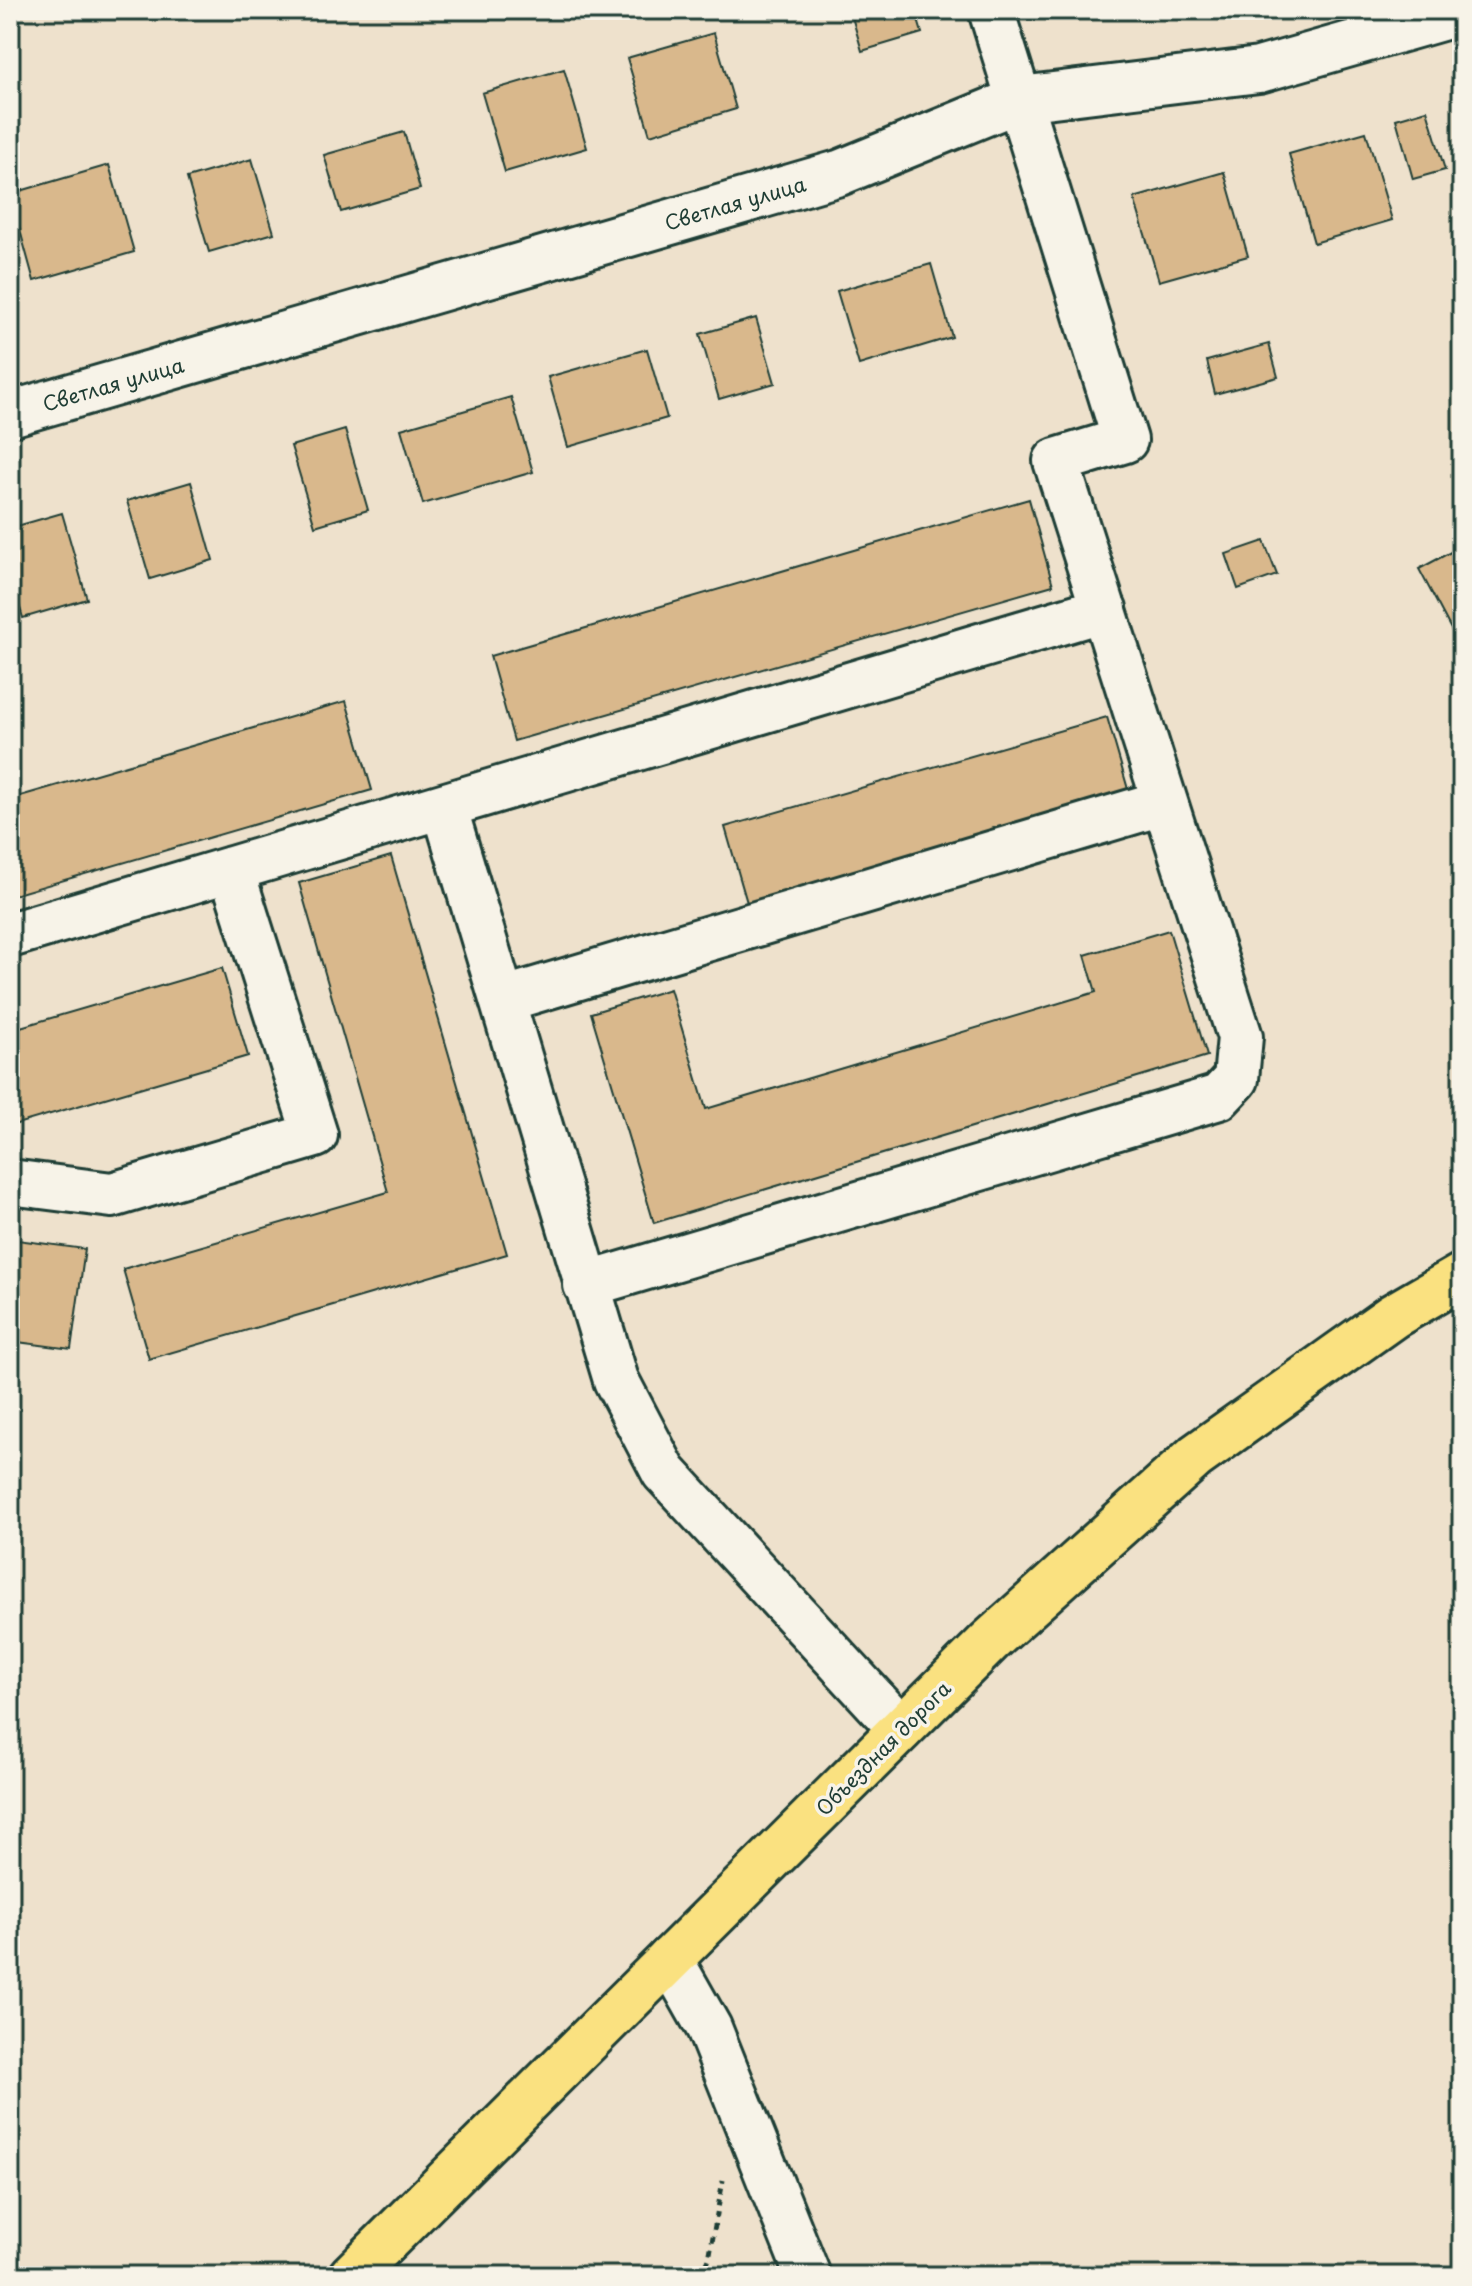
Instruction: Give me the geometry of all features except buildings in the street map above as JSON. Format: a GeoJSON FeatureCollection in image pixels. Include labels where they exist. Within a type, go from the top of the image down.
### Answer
{"type":"FeatureCollection","features":[{"type":"Feature","properties":{"kind":"main road","name":"Объездная дорога"},"geometry":{"type":"LineString","coordinates":[[351,2276],[990,1641],[1196,1456],[1393,1316],[1462,1276]]}},
{"type":"Feature","properties":{"kind":"street"},"geometry":{"type":"LineString","coordinates":[[586,1285],[1219,1097],[1236,1079],[1240,1037],[1056,461],[1125,440],[991,10]]}},
{"type":"Feature","properties":{"kind":"street","name":"Светлая улица"},"geometry":{"type":"LineString","coordinates":[[10,414],[839,173],[1020,99],[1259,70],[1462,12]]}},
{"type":"Feature","properties":{"kind":"street"},"geometry":{"type":"LineString","coordinates":[[10,935],[1104,609]]}},
{"type":"Feature","properties":{"kind":"street"},"geometry":{"type":"LineString","coordinates":[[502,1000],[1165,802]]}},
{"type":"Feature","properties":{"kind":"street"},"geometry":{"type":"LineString","coordinates":[[444,806],[616,1380],[664,1472],[901,1729]]}},
{"type":"Feature","properties":{"kind":"street"},"geometry":{"type":"LineString","coordinates":[[10,1182],[112,1195],[315,1135],[231,869]]}},
{"type":"Feature","properties":{"kind":"street"},"geometry":{"type":"LineString","coordinates":[[670,1959],[709,2028],[808,2276]]}},
{"type":"Feature","properties":{"kind":"path"},"geometry":{"type":"LineString","coordinates":[[702,2276],[709,2259],[725,2172]]}}]}
